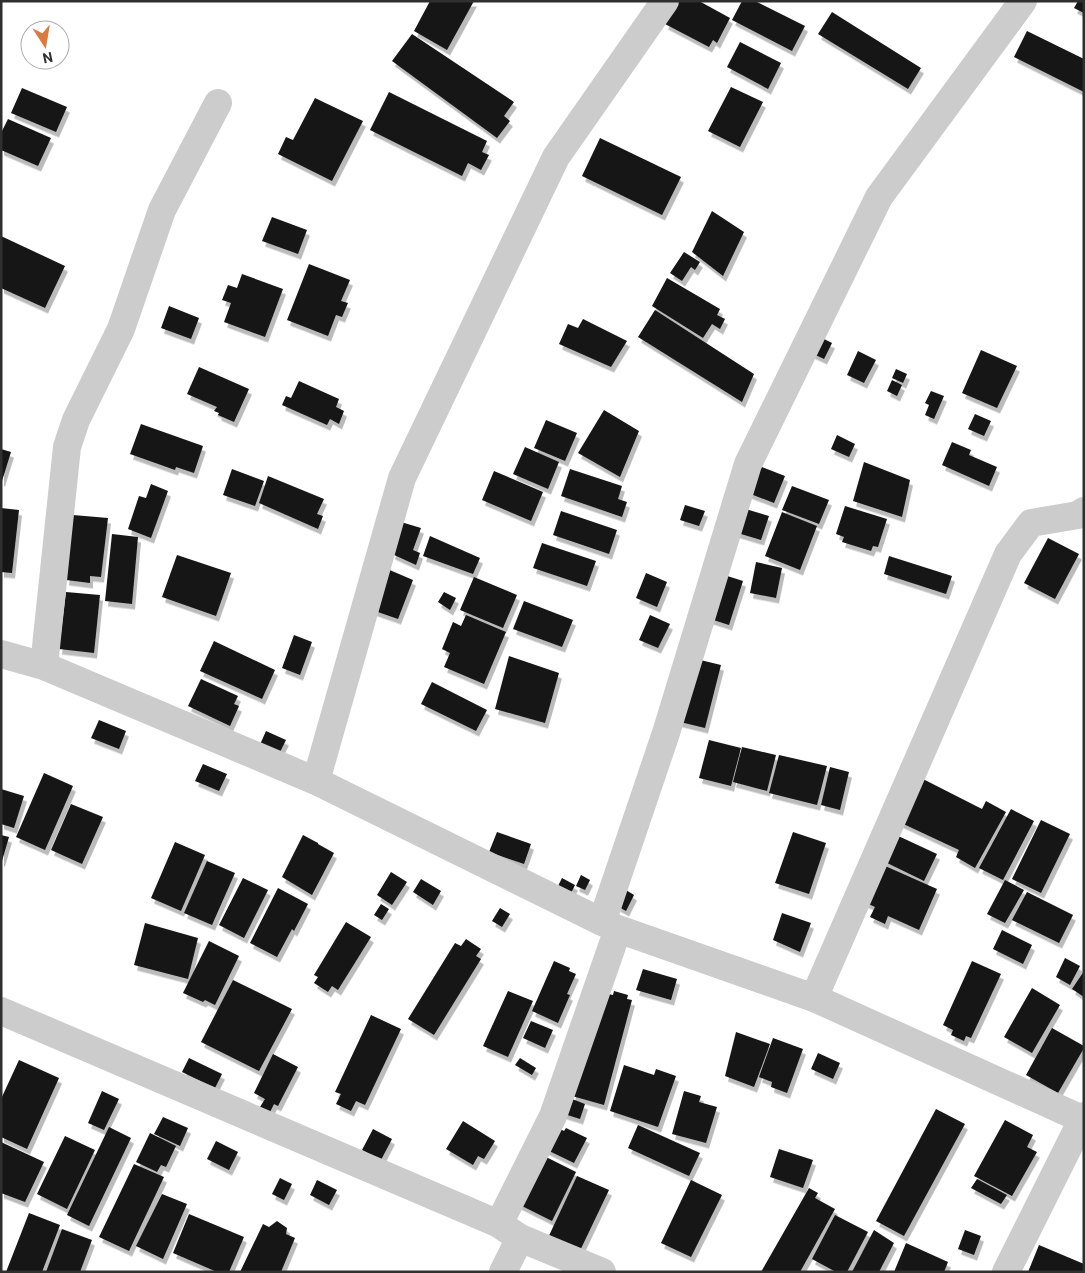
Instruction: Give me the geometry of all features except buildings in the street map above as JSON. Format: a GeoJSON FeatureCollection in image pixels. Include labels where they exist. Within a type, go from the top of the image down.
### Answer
{"type":"FeatureCollection","features":[{"type":"Feature","properties":{"kind":"street"},"geometry":{"type":"LineString","coordinates":[[316,781],[402,478],[556,157],[665,1]]}},
{"type":"Feature","properties":{"kind":"street"},"geometry":{"type":"LineString","coordinates":[[503,1272],[509,1231],[553,1116],[666,732],[748,464],[878,197],[1023,1]]}},
{"type":"Feature","properties":{"kind":"street"},"geometry":{"type":"LineString","coordinates":[[44,666],[67,447],[76,420],[121,330],[162,210],[218,103]]}},
{"type":"Feature","properties":{"kind":"street"},"geometry":{"type":"LineString","coordinates":[[814,998],[1008,554],[1031,523],[1078,516],[1084,512]]}},
{"type":"Feature","properties":{"kind":"street"},"geometry":{"type":"LineString","coordinates":[[1,654],[44,666],[316,781],[610,925],[814,998],[1083,1118],[1006,1272]]}},
{"type":"Feature","properties":{"kind":"street"},"geometry":{"type":"LineString","coordinates":[[1,1011],[602,1272]]}}]}
